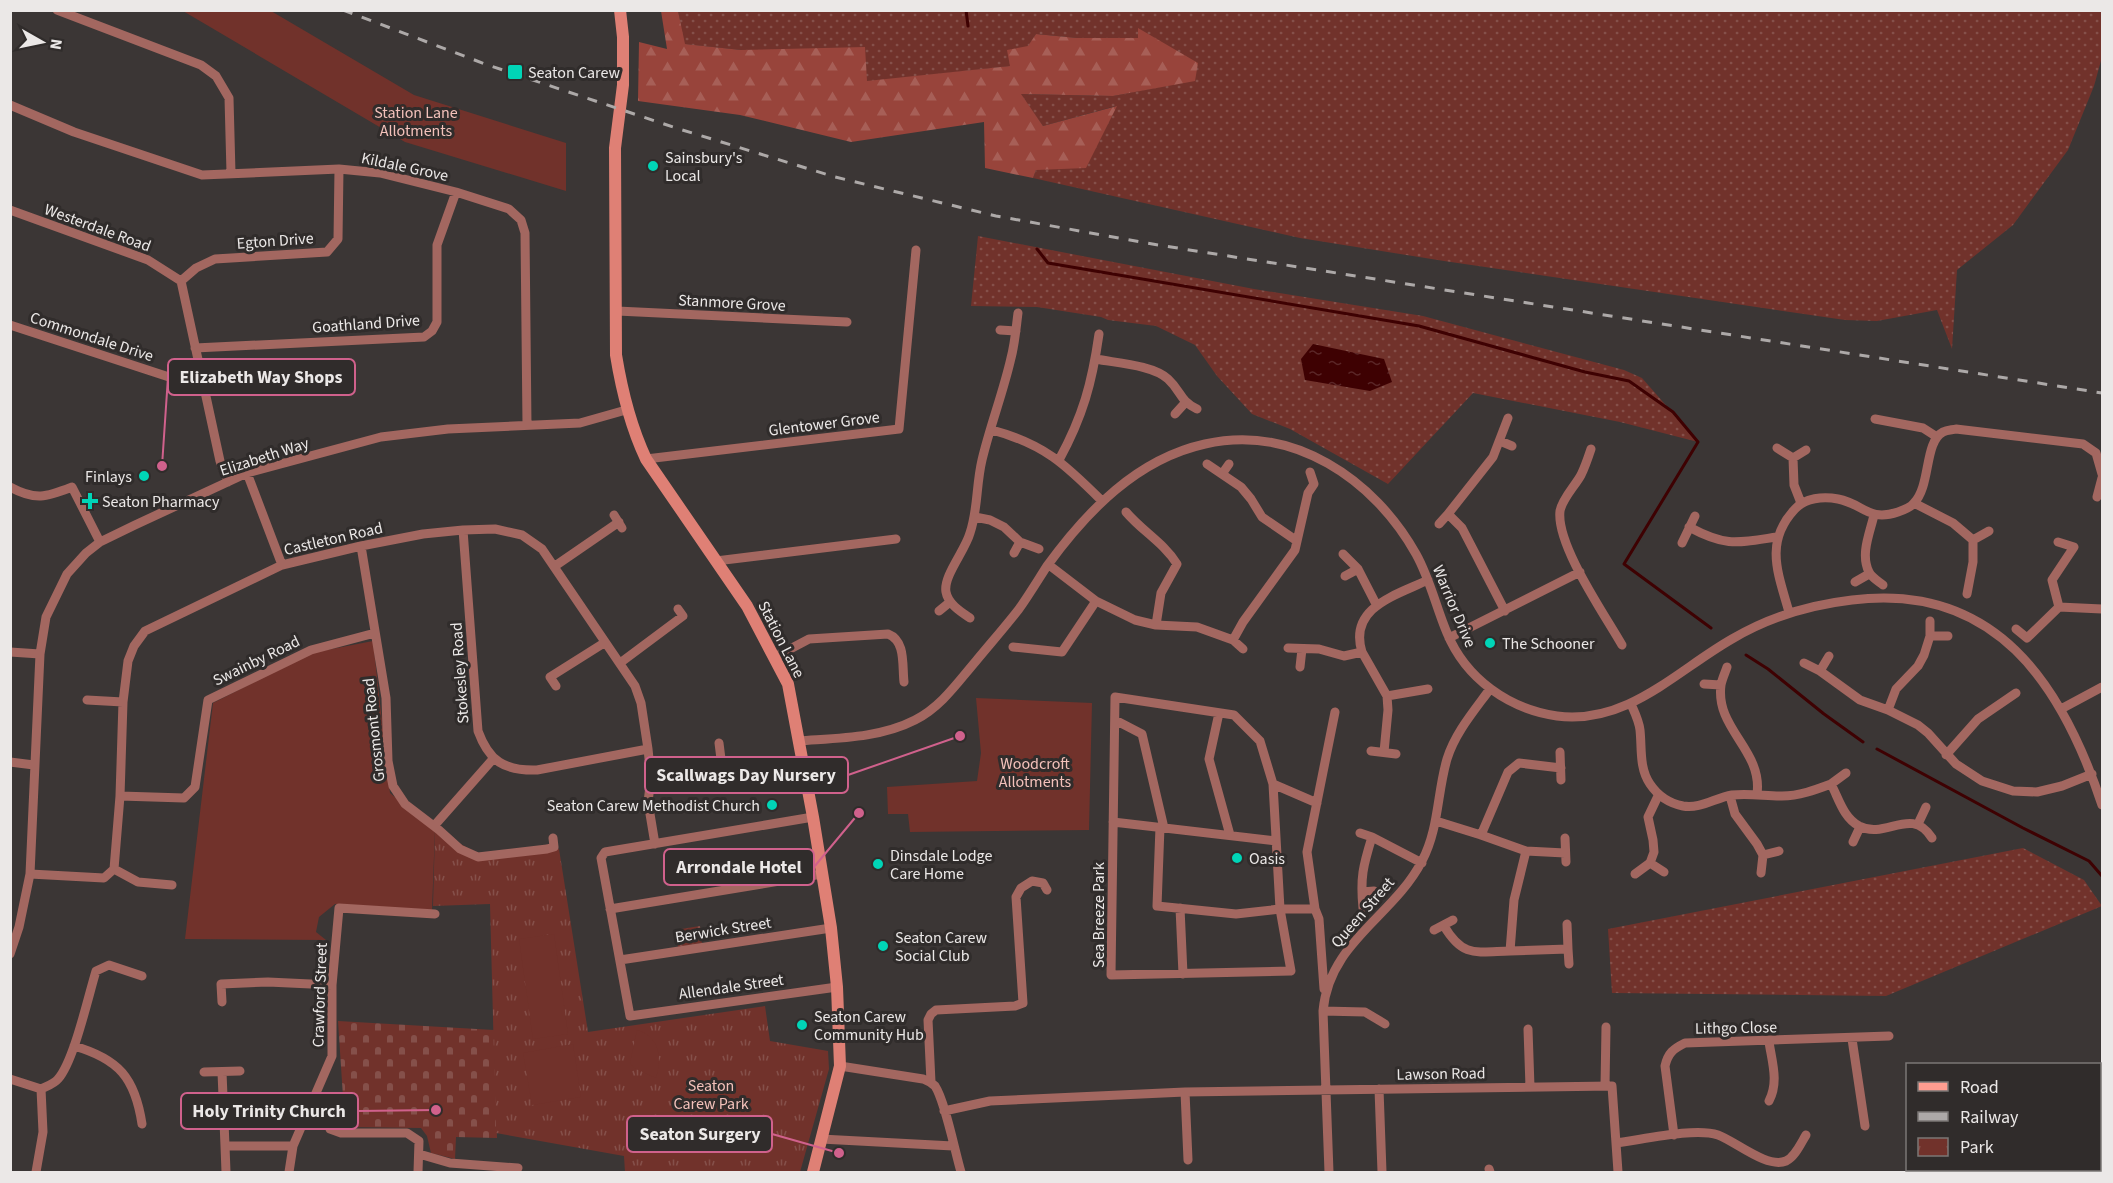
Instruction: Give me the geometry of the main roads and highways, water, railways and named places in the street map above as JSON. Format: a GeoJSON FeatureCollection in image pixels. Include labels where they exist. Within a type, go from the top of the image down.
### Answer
{"type":"FeatureCollection","features":[{"type":"Feature","properties":{"kind":"main road","name":"Station Lane"},"geometry":{"type":"LineString","coordinates":[[620,10],[623,37],[623,85],[615,148],[616,355],[626,410],[646,459],[747,606],[788,684],[831,928],[837,987],[840,1066],[813,1173]]}},
{"type":"Feature","properties":{"kind":"water"},"geometry":{"type":"Polygon","coordinates":[[[1313,344],[1384,359],[1392,382],[1370,391],[1305,380],[1301,359],[1313,344]]]}},
{"type":"Feature","properties":{"kind":"waterway"},"geometry":{"type":"LineString","coordinates":[[966,10],[968,26]]}},
{"type":"Feature","properties":{"kind":"waterway"},"geometry":{"type":"LineString","coordinates":[[1037,249],[1048,263],[1419,326],[1585,372],[1629,381],[1673,412],[1698,442],[1624,564],[1711,628]]}},
{"type":"Feature","properties":{"kind":"waterway"},"geometry":{"type":"LineString","coordinates":[[1746,655],[1768,669],[1863,742]]}},
{"type":"Feature","properties":{"kind":"waterway"},"geometry":{"type":"LineString","coordinates":[[1877,749],[2089,861],[2102,876]]}},
{"type":"Feature","properties":{"kind":"railway"},"geometry":{"type":"LineString","coordinates":[[343,10],[485,64],[676,128],[835,177],[996,216],[1158,245],[2102,393]]}},
{"type":"Feature","properties":{"kind":"place","name":"Seaton Carew"},"geometry":{"type":"Point","coordinates":[515,72]}},
{"type":"Feature","properties":{"kind":"place","name":"Sainsbury's Local"},"geometry":{"type":"Point","coordinates":[653,166]}},
{"type":"Feature","properties":{"kind":"place","name":"Elizabeth Way Shops"},"geometry":{"type":"Point","coordinates":[162,466]}},
{"type":"Feature","properties":{"kind":"place","name":"Finlays"},"geometry":{"type":"Point","coordinates":[144,476]}},
{"type":"Feature","properties":{"kind":"place","name":"Seaton Pharmacy"},"geometry":{"type":"Point","coordinates":[90,501]}},
{"type":"Feature","properties":{"kind":"place","name":"The Schooner"},"geometry":{"type":"Point","coordinates":[1490,643]}},
{"type":"Feature","properties":{"kind":"place","name":"Scallwags Day Nursery"},"geometry":{"type":"Point","coordinates":[960,736]}},
{"type":"Feature","properties":{"kind":"place","name":"Seaton Carew Methodist Church"},"geometry":{"type":"Point","coordinates":[772,805]}},
{"type":"Feature","properties":{"kind":"place","name":"Arrondale Hotel"},"geometry":{"type":"Point","coordinates":[859,813]}},
{"type":"Feature","properties":{"kind":"place","name":"Oasis"},"geometry":{"type":"Point","coordinates":[1237,858]}},
{"type":"Feature","properties":{"kind":"place","name":"Dinsdale Lodge Care Home"},"geometry":{"type":"Point","coordinates":[878,864]}},
{"type":"Feature","properties":{"kind":"place","name":"Seaton Carew Social Club"},"geometry":{"type":"Point","coordinates":[883,946]}},
{"type":"Feature","properties":{"kind":"place","name":"Seaton Carew Community Hub"},"geometry":{"type":"Point","coordinates":[802,1025]}},
{"type":"Feature","properties":{"kind":"place","name":"Holy Trinity Church"},"geometry":{"type":"Point","coordinates":[436,1110]}},
{"type":"Feature","properties":{"kind":"place","name":"Seaton Surgery"},"geometry":{"type":"Point","coordinates":[839,1153]}},
{"type":"Feature","properties":{"kind":"park label","name":"Station Lane Allotments"},"geometry":{"type":"Point","coordinates":[416,121]}},
{"type":"Feature","properties":{"kind":"park label","name":"Woodcroft Allotments"},"geometry":{"type":"Point","coordinates":[1035,772]}},
{"type":"Feature","properties":{"kind":"park label","name":"Seaton Carew Park"},"geometry":{"type":"Point","coordinates":[711,1094]}}]}
